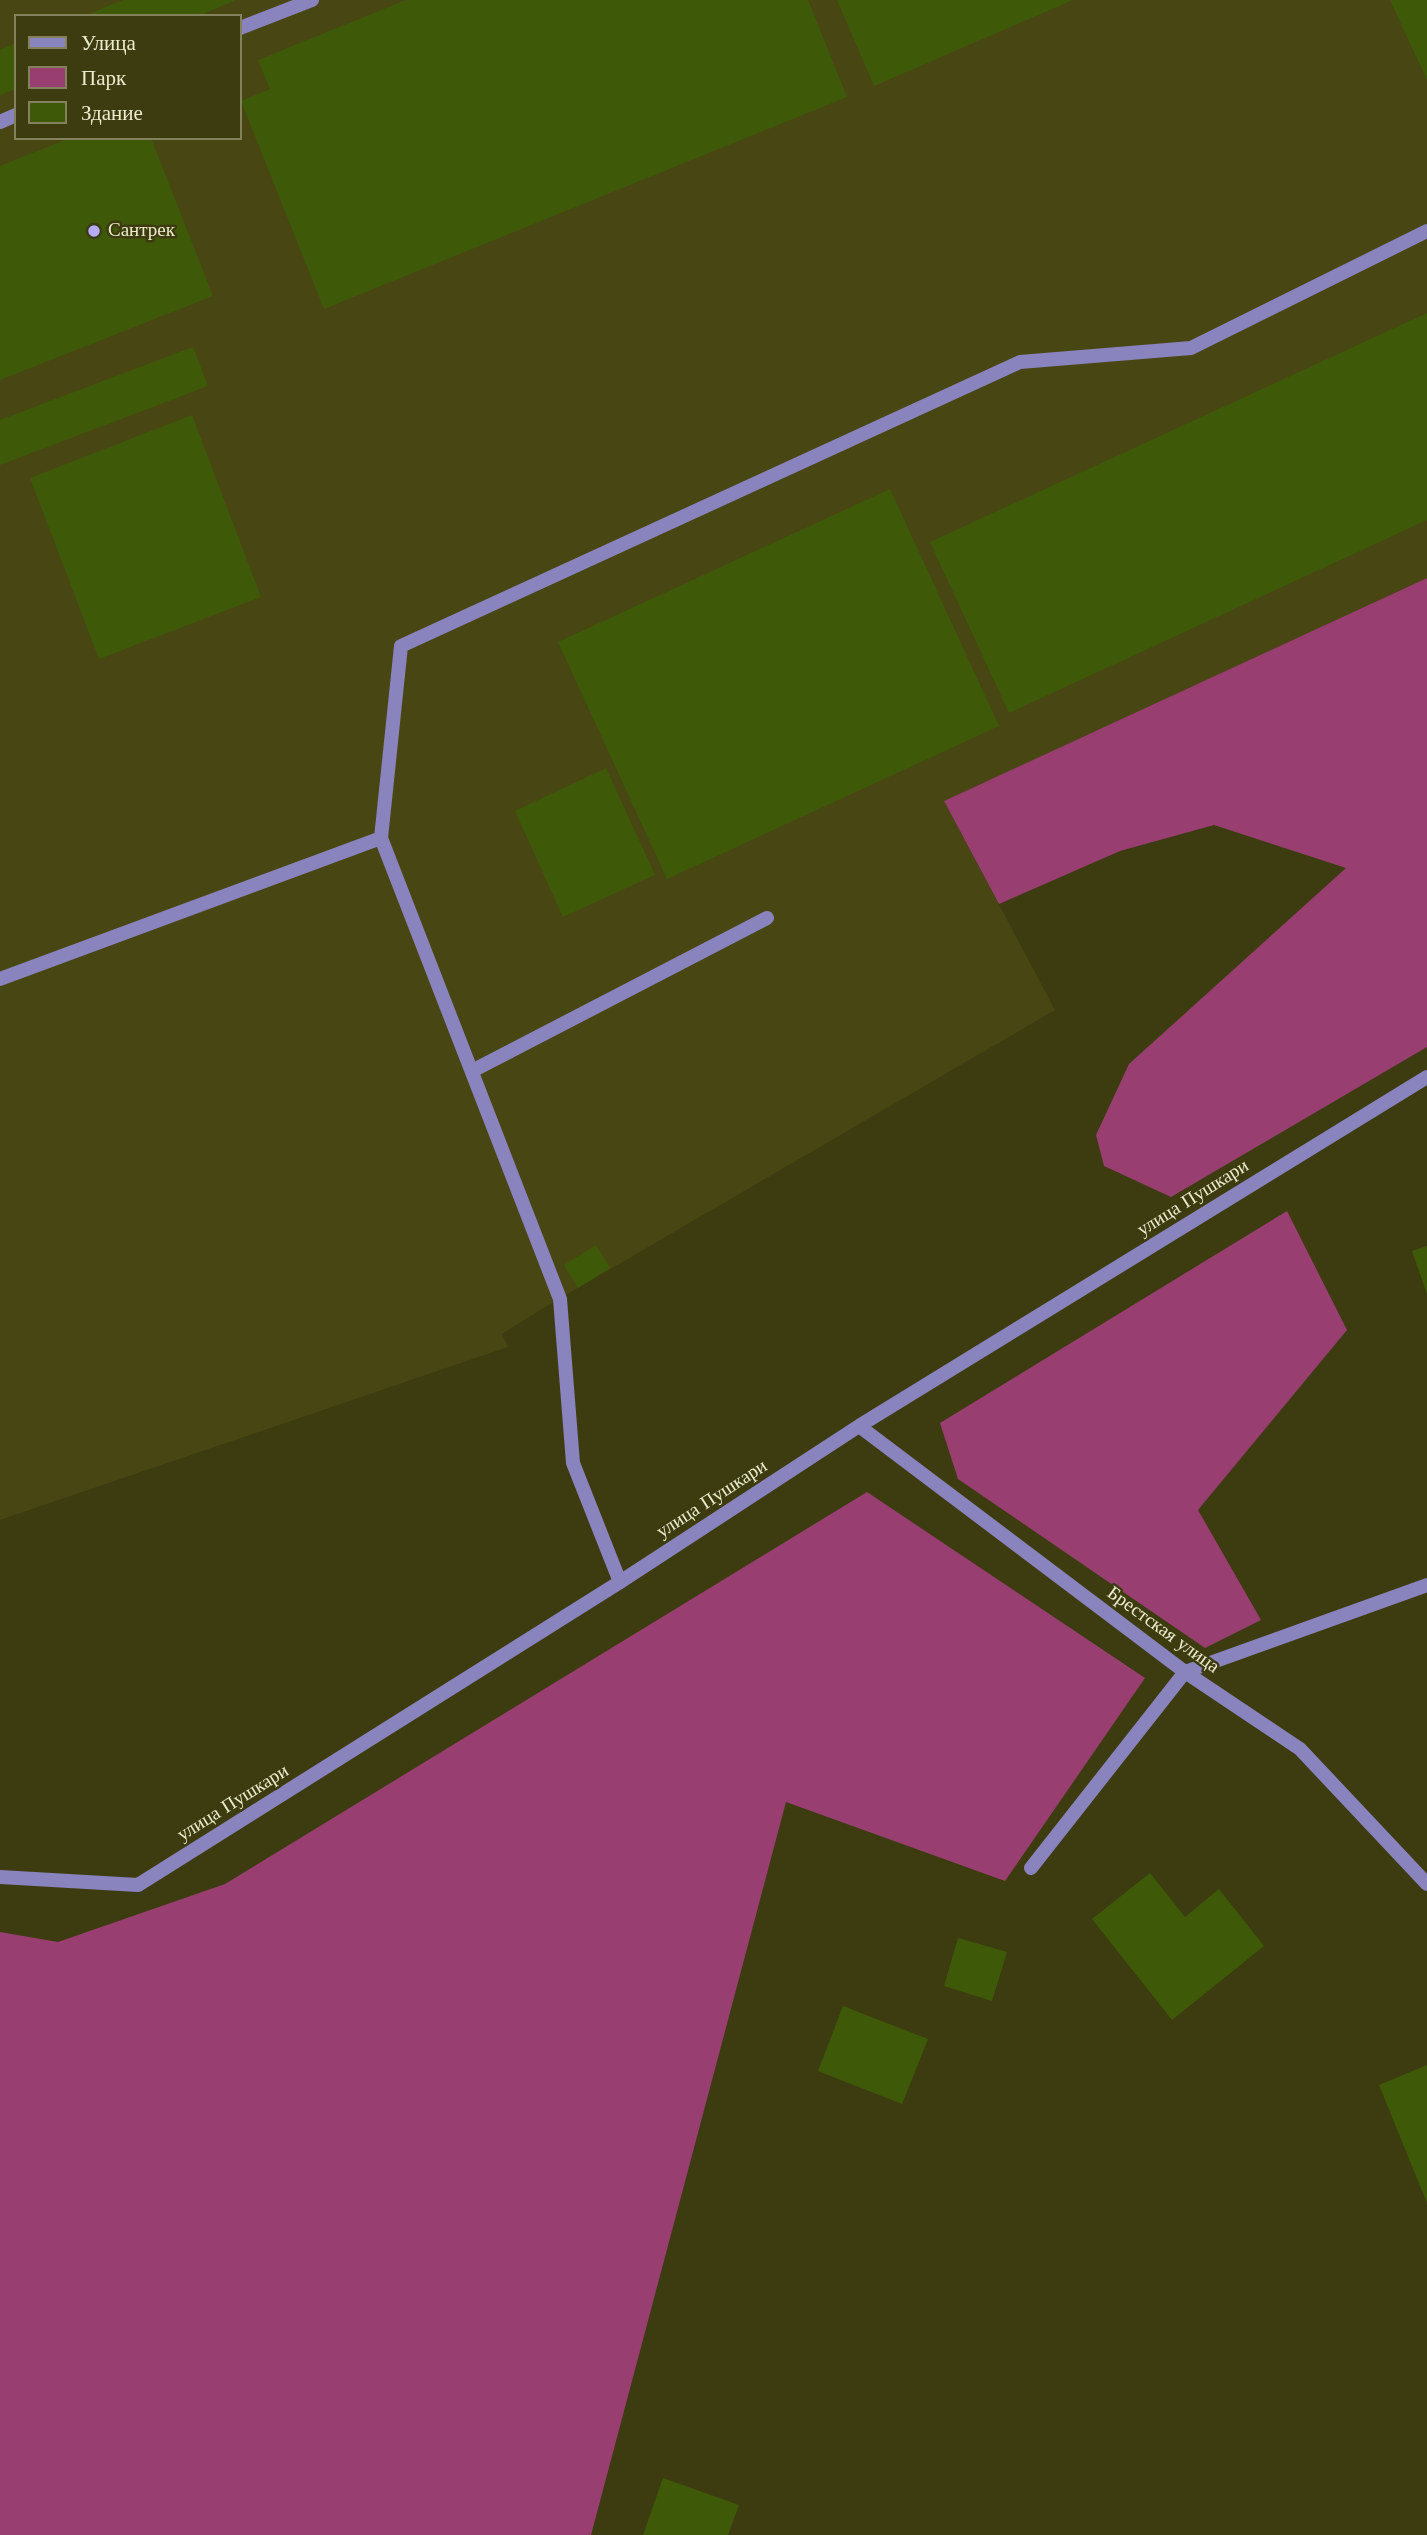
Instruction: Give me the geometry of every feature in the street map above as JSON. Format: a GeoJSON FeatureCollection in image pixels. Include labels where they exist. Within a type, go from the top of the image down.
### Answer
{"type":"FeatureCollection","features":[{"type":"Feature","properties":{"kind":"street"},"geometry":{"type":"LineString","coordinates":[[242,27],[312,0]]}},
{"type":"Feature","properties":{"kind":"street"},"geometry":{"type":"LineString","coordinates":[[621,1582],[573,1463],[560,1299],[381,838],[401,646],[1020,362],[1191,348],[1427,231]]}},
{"type":"Feature","properties":{"kind":"street"},"geometry":{"type":"LineString","coordinates":[[0,979],[381,838]]}},
{"type":"Feature","properties":{"kind":"street"},"geometry":{"type":"LineString","coordinates":[[472,1071],[767,918]]}},
{"type":"Feature","properties":{"kind":"street","name":"улица Пушкари"},"geometry":{"type":"LineString","coordinates":[[0,1877],[138,1885],[621,1582],[859,1426],[1427,1077]]}},
{"type":"Feature","properties":{"kind":"street","name":"Брестская улица"},"geometry":{"type":"LineString","coordinates":[[859,1426],[1185,1672],[1300,1749],[1427,1884]]}},
{"type":"Feature","properties":{"kind":"street"},"geometry":{"type":"LineString","coordinates":[[1031,1868],[1185,1672],[1427,1586]]}},
{"type":"Feature","properties":{"kind":"shaded area"},"geometry":{"type":"Polygon","coordinates":[[[0,0],[1427,0],[1427,578],[944,801],[1055,1010],[540,1310],[502,1334],[508,1347],[0,1520],[0,0]]]}},
{"type":"Feature","properties":{"kind":"green space"},"geometry":{"type":"Polygon","coordinates":[[[1427,578],[1427,1047],[1171,1197],[1104,1166],[1096,1135],[1129,1064],[1346,868],[1214,825],[1120,851],[999,904],[944,801],[1427,578]]]}},
{"type":"Feature","properties":{"kind":"green space"},"geometry":{"type":"Polygon","coordinates":[[[1287,1211],[1347,1330],[1198,1510],[1261,1620],[1205,1648],[958,1479],[940,1423],[1287,1211]]]}},
{"type":"Feature","properties":{"kind":"green space"},"geometry":{"type":"Polygon","coordinates":[[[867,1492],[1145,1678],[1005,1881],[786,1802],[591,2535],[0,2535],[0,1932],[58,1942],[225,1884],[867,1492]]]}},
{"type":"Feature","properties":{"kind":"building"},"geometry":{"type":"Polygon","coordinates":[[[123,0],[236,0],[203,14],[89,14],[123,0]]]}},
{"type":"Feature","properties":{"kind":"building"},"geometry":{"type":"Polygon","coordinates":[[[406,0],[808,0],[847,97],[324,309],[242,104],[242,101],[270,89],[258,60],[406,0]]]}},
{"type":"Feature","properties":{"kind":"building"},"geometry":{"type":"Polygon","coordinates":[[[837,0],[1073,0],[874,86],[837,0]]]}},
{"type":"Feature","properties":{"kind":"building"},"geometry":{"type":"Polygon","coordinates":[[[1390,0],[1427,0],[1427,80],[1390,0]]]}},
{"type":"Feature","properties":{"kind":"building"},"geometry":{"type":"Polygon","coordinates":[[[14,44],[14,90],[0,95],[0,50],[14,44]]]}},
{"type":"Feature","properties":{"kind":"building","name":"Сантрек"},"geometry":{"type":"Polygon","coordinates":[[[65,140],[152,140],[213,296],[0,380],[0,166],[65,140]]]}},
{"type":"Feature","properties":{"kind":"building"},"geometry":{"type":"Polygon","coordinates":[[[1427,313],[1427,520],[1009,713],[930,542],[1427,313]]]}},
{"type":"Feature","properties":{"kind":"building"},"geometry":{"type":"Polygon","coordinates":[[[193,347],[208,386],[0,465],[0,420],[193,347]]]}},
{"type":"Feature","properties":{"kind":"building"},"geometry":{"type":"Polygon","coordinates":[[[192,415],[261,597],[99,659],[30,478],[192,415]]]}},
{"type":"Feature","properties":{"kind":"building"},"geometry":{"type":"Polygon","coordinates":[[[890,489],[999,726],[667,879],[558,642],[890,489]]]}},
{"type":"Feature","properties":{"kind":"building"},"geometry":{"type":"Polygon","coordinates":[[[606,768],[655,875],[563,917],[515,811],[606,768]]]}},
{"type":"Feature","properties":{"kind":"building"},"geometry":{"type":"Polygon","coordinates":[[[596,1245],[610,1268],[578,1288],[564,1265],[596,1245]]]}},
{"type":"Feature","properties":{"kind":"building"},"geometry":{"type":"Polygon","coordinates":[[[1427,1246],[1427,1294],[1412,1251],[1427,1246]]]}},
{"type":"Feature","properties":{"kind":"building"},"geometry":{"type":"Polygon","coordinates":[[[1150,1873],[1185,1917],[1219,1889],[1264,1946],[1172,2020],[1092,1919],[1150,1873]]]}},
{"type":"Feature","properties":{"kind":"building"},"geometry":{"type":"Polygon","coordinates":[[[958,1938],[1007,1952],[992,2001],[944,1986],[958,1938]]]}},
{"type":"Feature","properties":{"kind":"building"},"geometry":{"type":"Polygon","coordinates":[[[843,2006],[928,2039],[902,2104],[818,2071],[843,2006]]]}},
{"type":"Feature","properties":{"kind":"building"},"geometry":{"type":"Polygon","coordinates":[[[1427,2065],[1427,2203],[1379,2085],[1427,2065]]]}},
{"type":"Feature","properties":{"kind":"building"},"geometry":{"type":"Polygon","coordinates":[[[663,2478],[739,2505],[728,2535],[643,2535],[663,2478]]]}},
{"type":"Feature","properties":{"kind":"place","name":"Сантрек"},"geometry":{"type":"Point","coordinates":[94,231]}}]}
